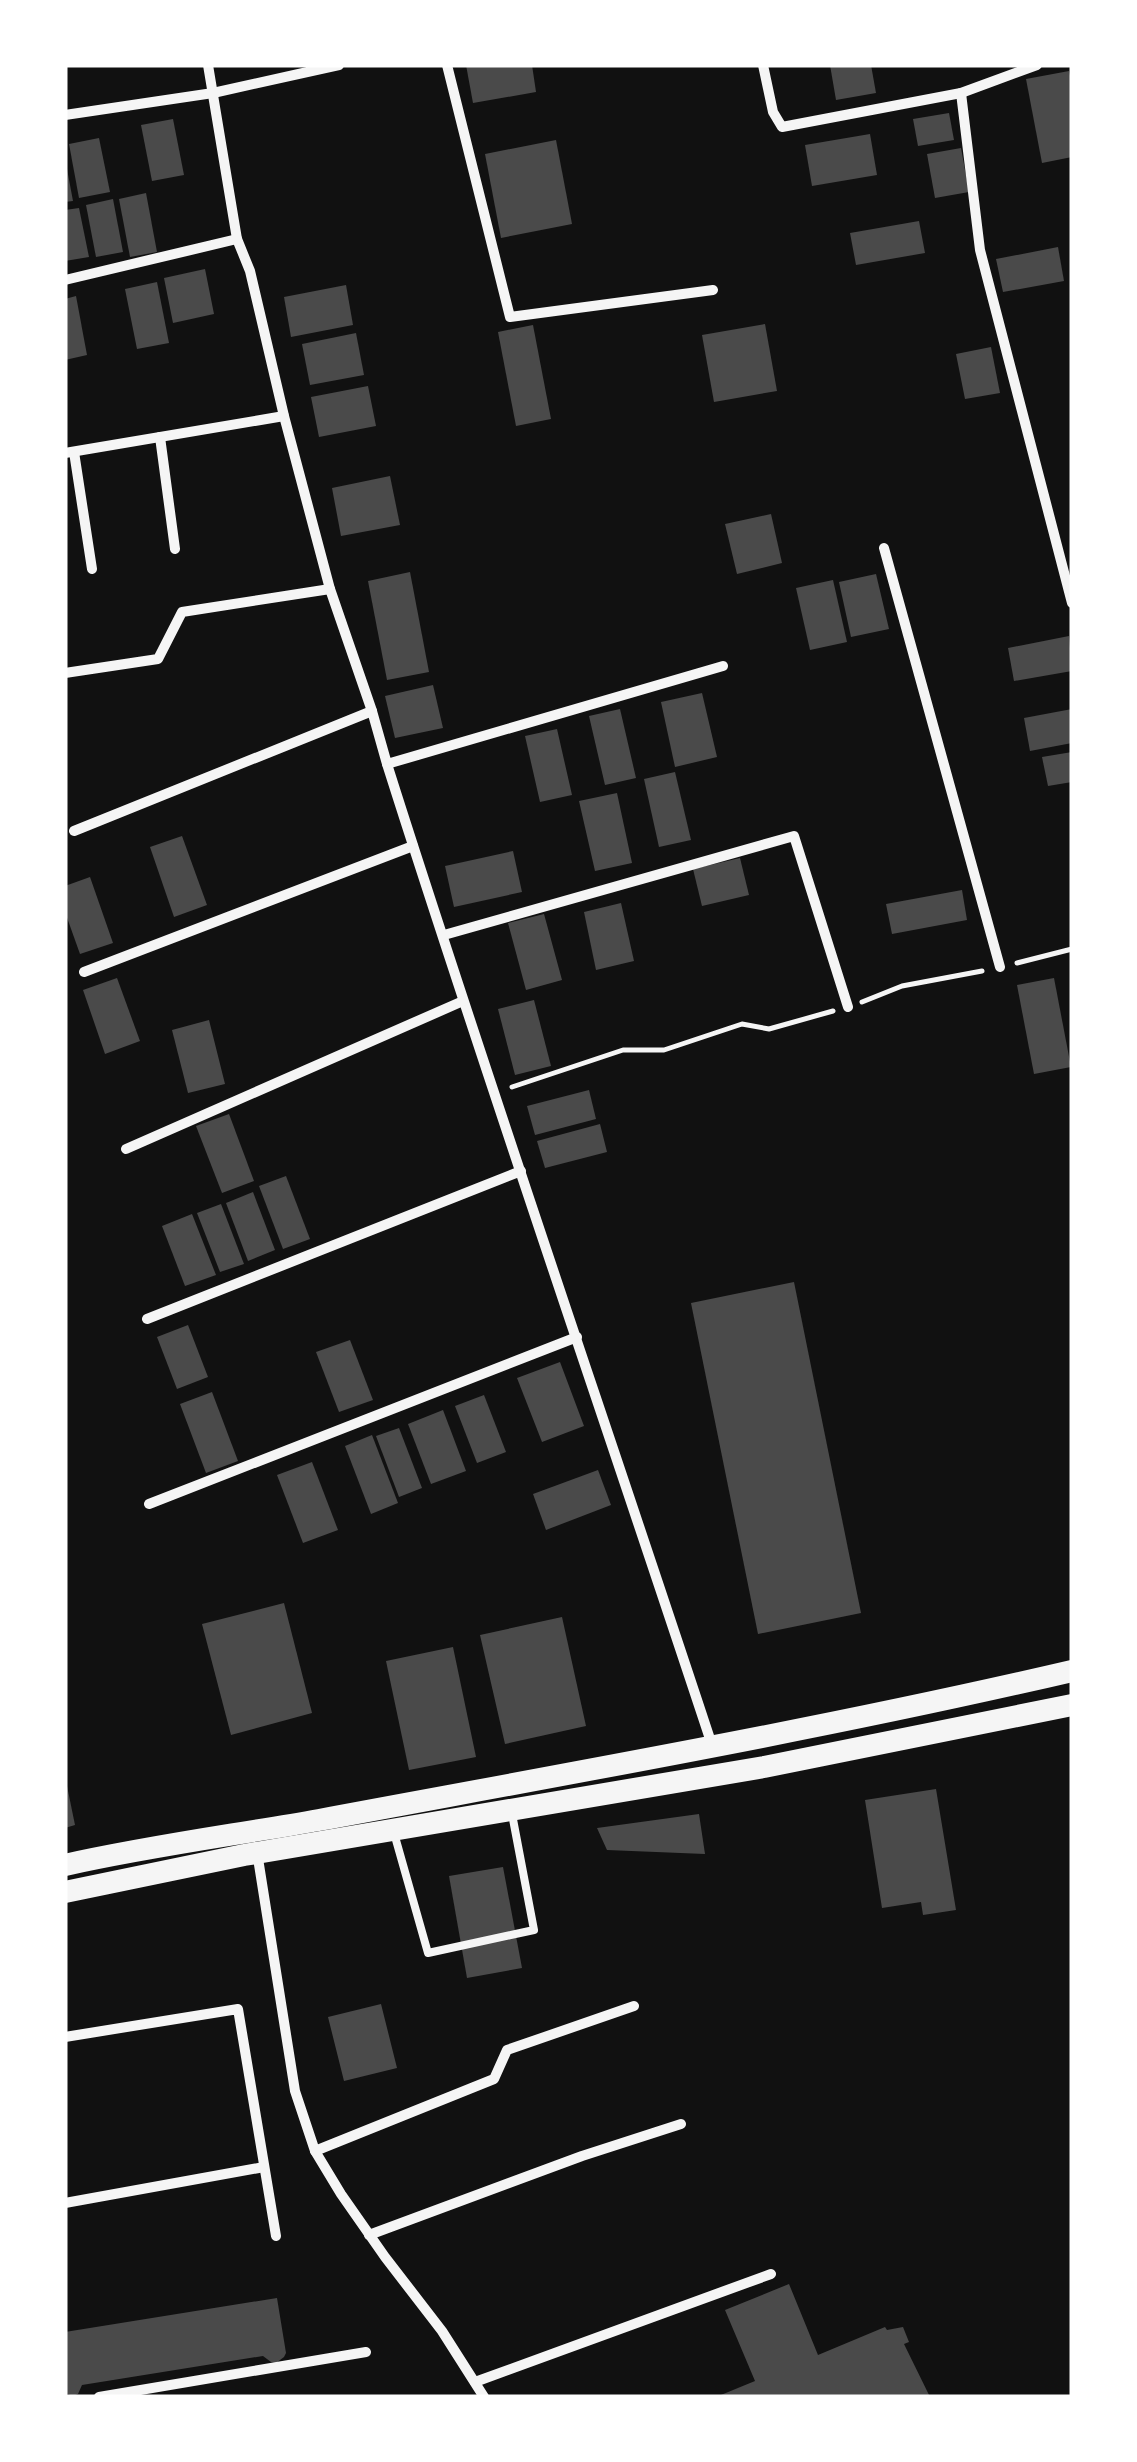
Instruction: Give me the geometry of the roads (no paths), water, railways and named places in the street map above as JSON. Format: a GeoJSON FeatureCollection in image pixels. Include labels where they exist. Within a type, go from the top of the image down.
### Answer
{"type":"FeatureCollection","features":[{"type":"Feature","properties":{"kind":"main road"},"geometry":{"type":"LineString","coordinates":[[65,1892],[255,1842],[928,1705],[1072,1671]]}},
{"type":"Feature","properties":{"kind":"main road"},"geometry":{"type":"LineString","coordinates":[[65,1865],[113,1854],[393,1830],[764,1768],[1072,1705]]}},
{"type":"Feature","properties":{"kind":"street"},"geometry":{"type":"LineString","coordinates":[[208,65],[237,240],[250,271],[330,590],[462,1001],[713,1747]]}},
{"type":"Feature","properties":{"kind":"street"},"geometry":{"type":"LineString","coordinates":[[65,115],[214,93],[340,65]]}},
{"type":"Feature","properties":{"kind":"street"},"geometry":{"type":"LineString","coordinates":[[447,65],[510,317],[714,290]]}},
{"type":"Feature","properties":{"kind":"street"},"geometry":{"type":"LineString","coordinates":[[763,65],[773,112],[782,127],[962,93],[1037,65]]}},
{"type":"Feature","properties":{"kind":"street"},"geometry":{"type":"LineString","coordinates":[[962,93],[980,250],[1072,603]]}},
{"type":"Feature","properties":{"kind":"street"},"geometry":{"type":"LineString","coordinates":[[65,280],[237,240]]}},
{"type":"Feature","properties":{"kind":"street"},"geometry":{"type":"LineString","coordinates":[[92,569],[70,453],[284,416]]}},
{"type":"Feature","properties":{"kind":"street"},"geometry":{"type":"LineString","coordinates":[[160,437],[175,549]]}},
{"type":"Feature","properties":{"kind":"street"},"geometry":{"type":"LineString","coordinates":[[884,548],[1000,967]]}},
{"type":"Feature","properties":{"kind":"street"},"geometry":{"type":"LineString","coordinates":[[65,672],[158,659],[182,612],[330,590]]}},
{"type":"Feature","properties":{"kind":"street"},"geometry":{"type":"LineString","coordinates":[[387,764],[723,666]]}},
{"type":"Feature","properties":{"kind":"street"},"geometry":{"type":"LineString","coordinates":[[74,831],[372,711]]}},
{"type":"Feature","properties":{"kind":"street"},"geometry":{"type":"LineString","coordinates":[[444,936],[794,836],[848,1007]]}},
{"type":"Feature","properties":{"kind":"street"},"geometry":{"type":"LineString","coordinates":[[84,972],[413,846]]}},
{"type":"Feature","properties":{"kind":"street"},"geometry":{"type":"LineString","coordinates":[[126,1149],[462,1001]]}},
{"type":"Feature","properties":{"kind":"street"},"geometry":{"type":"LineString","coordinates":[[147,1319],[521,1171]]}},
{"type":"Feature","properties":{"kind":"street"},"geometry":{"type":"LineString","coordinates":[[149,1504],[577,1338]]}},
{"type":"Feature","properties":{"kind":"street"},"geometry":{"type":"LineString","coordinates":[[255,1842],[295,2090],[315,2151],[484,2397]]}},
{"type":"Feature","properties":{"kind":"street"},"geometry":{"type":"LineString","coordinates":[[315,2151],[494,2079],[507,2050],[634,2006]]}},
{"type":"Feature","properties":{"kind":"street"},"geometry":{"type":"LineString","coordinates":[[65,2038],[238,2010],[276,2236]]}},
{"type":"Feature","properties":{"kind":"street"},"geometry":{"type":"LineString","coordinates":[[370,2235],[582,2156],[682,2124]]}},
{"type":"Feature","properties":{"kind":"street"},"geometry":{"type":"LineString","coordinates":[[65,2203],[264,2167]]}},
{"type":"Feature","properties":{"kind":"street"},"geometry":{"type":"LineString","coordinates":[[475,2382],[771,2274]]}},
{"type":"Feature","properties":{"kind":"street"},"geometry":{"type":"LineString","coordinates":[[99,2397],[366,2352]]}},
{"type":"Feature","properties":{"kind":"lane"},"geometry":{"type":"LineString","coordinates":[[393,1830],[428,1952],[534,1930],[511,1810]]}}]}
